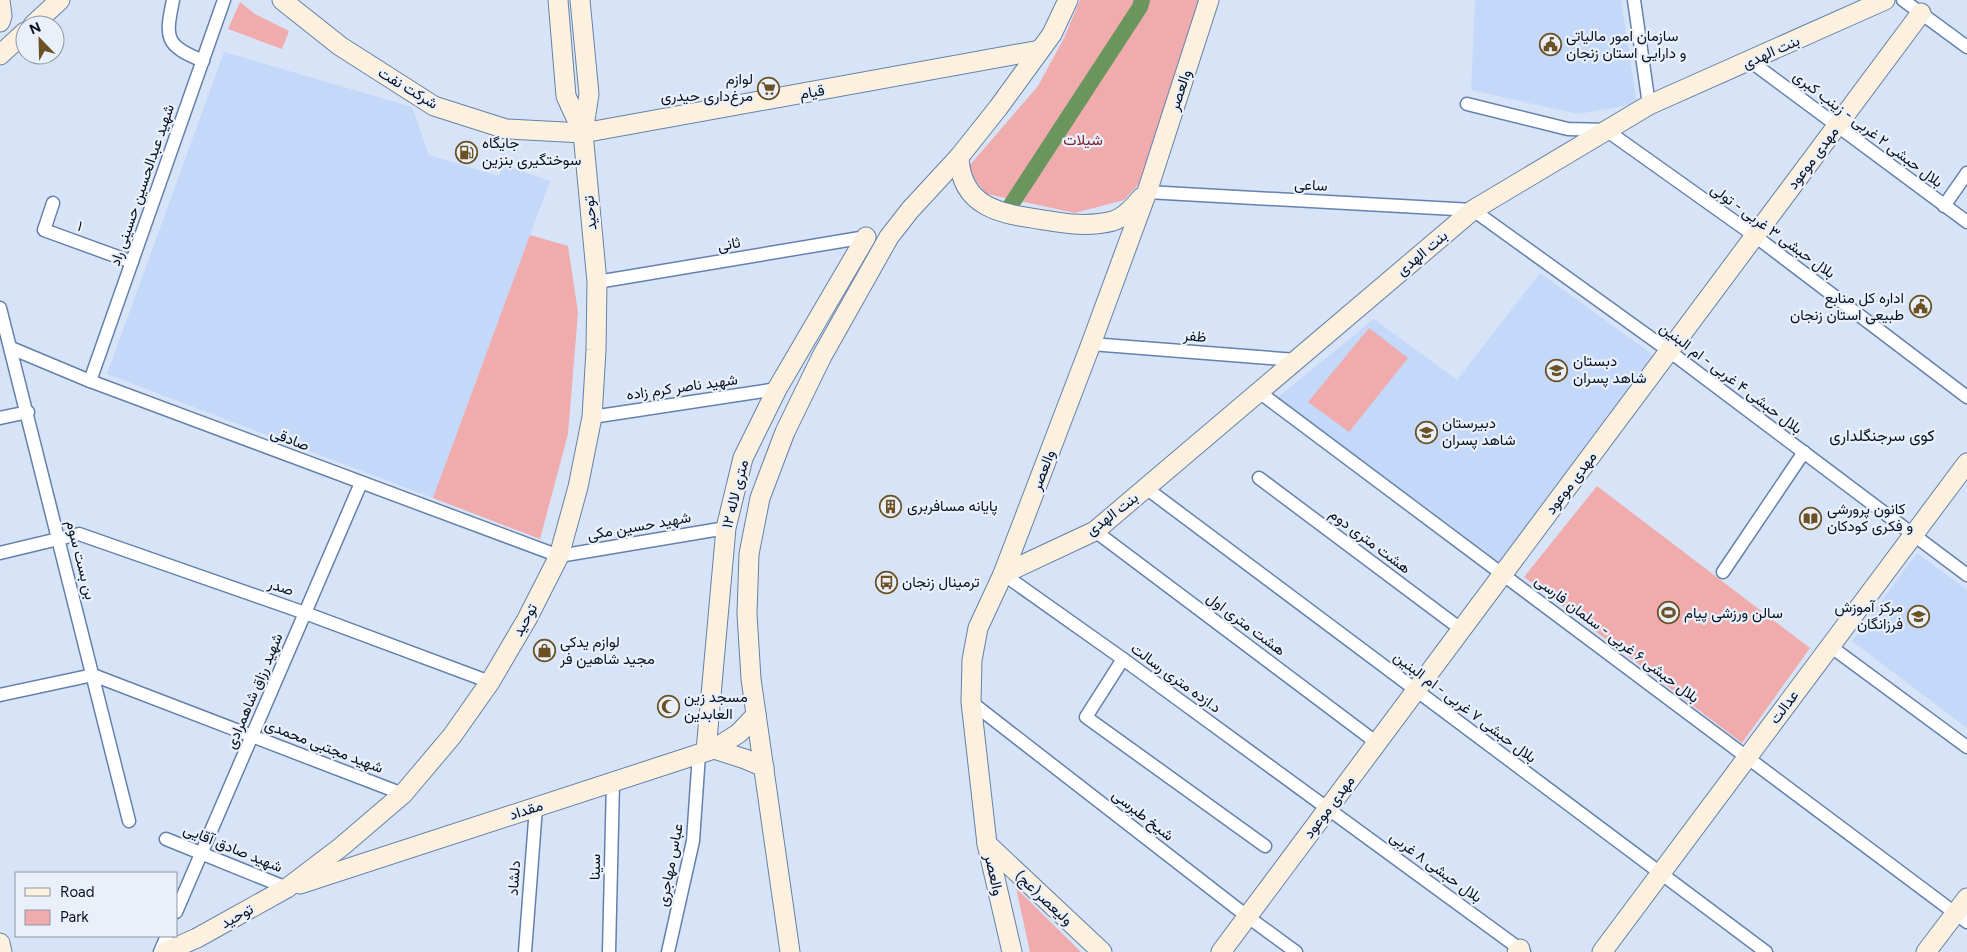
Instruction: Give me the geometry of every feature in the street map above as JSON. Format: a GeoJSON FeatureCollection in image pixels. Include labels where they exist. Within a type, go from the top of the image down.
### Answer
{"type":"FeatureCollection","features":[{"type":"Feature","properties":{"kind":"street"},"geometry":{"type":"LineString","coordinates":[[0,0],[2,16],[0,22]]}},
{"type":"Feature","properties":{"kind":"street"},"geometry":{"type":"LineString","coordinates":[[44,15],[60,0]]}},
{"type":"Feature","properties":{"kind":"street"},"geometry":{"type":"LineString","coordinates":[[173,0],[167,28],[173,44],[184,53],[203,61]]}},
{"type":"Feature","properties":{"kind":"street","name":"شهید عبدالحسین حسینی راد"},"geometry":{"type":"LineString","coordinates":[[90,381],[224,0]]}},
{"type":"Feature","properties":{"kind":"street","name":"شرکت نفت"},"geometry":{"type":"LineString","coordinates":[[282,0],[340,46],[434,106],[506,129],[583,133]]}},
{"type":"Feature","properties":{"kind":"street","name":"توحید"},"geometry":{"type":"LineString","coordinates":[[558,0],[566,96],[583,133]]}},
{"type":"Feature","properties":{"kind":"street","name":"توحید"},"geometry":{"type":"LineString","coordinates":[[165,952],[197,938],[287,888],[342,847],[403,794],[452,736],[490,682],[528,618],[559,556],[578,486],[592,417],[596,350],[597,282],[583,133],[589,94],[580,0]]}},
{"type":"Feature","properties":{"kind":"street"},"geometry":{"type":"LineString","coordinates":[[790,952],[751,679],[747,614],[749,554],[760,498],[785,432],[822,356],[889,238],[910,210],[959,157],[998,108],[1052,34],[1068,0]]}},
{"type":"Feature","properties":{"kind":"street","name":"والعصر"},"geometry":{"type":"LineString","coordinates":[[1012,952],[987,844],[971,702],[972,660],[978,628],[1003,574],[1092,344],[1147,192],[1209,0]]}},
{"type":"Feature","properties":{"kind":"street"},"geometry":{"type":"LineString","coordinates":[[1634,0],[1648,105]]}},
{"type":"Feature","properties":{"kind":"street","name":"بنت الهدی"},"geometry":{"type":"LineString","coordinates":[[1003,574],[1095,531],[1473,210],[1648,105],[1885,0]]}},
{"type":"Feature","properties":{"kind":"street"},"geometry":{"type":"LineString","coordinates":[[1903,0],[1967,47]]}},
{"type":"Feature","properties":{"kind":"street","name":"مهدی موعود"},"geometry":{"type":"LineString","coordinates":[[1221,952],[1921,13]]}},
{"type":"Feature","properties":{"kind":"street"},"geometry":{"type":"LineString","coordinates":[[0,55],[15,41]]}},
{"type":"Feature","properties":{"kind":"street","name":"قیام"},"geometry":{"type":"LineString","coordinates":[[583,133],[1040,50]]}},
{"type":"Feature","properties":{"kind":"street","name":"بلال حبشی ۲ غربی - زینب کبری"},"geometry":{"type":"LineString","coordinates":[[1750,61],[1967,222]]}},
{"type":"Feature","properties":{"kind":"street"},"geometry":{"type":"LineString","coordinates":[[1467,104],[1568,129],[1606,130]]}},
{"type":"Feature","properties":{"kind":"street","name":"بلال حبشی ۳ غربی - تولی"},"geometry":{"type":"LineString","coordinates":[[1606,130],[1755,236],[1967,397]]}},
{"type":"Feature","properties":{"kind":"street"},"geometry":{"type":"LineString","coordinates":[[959,157],[959,169],[971,193],[989,208],[1004,214],[1071,224],[1096,224],[1114,220],[1128,212],[1147,192]]}},
{"type":"Feature","properties":{"kind":"street"},"geometry":{"type":"LineString","coordinates":[[1944,206],[1967,173]]}},
{"type":"Feature","properties":{"kind":"street","name":"ساعی"},"geometry":{"type":"LineString","coordinates":[[1147,192],[1473,210]]}},
{"type":"Feature","properties":{"kind":"street","name":"۱"},"geometry":{"type":"LineString","coordinates":[[53,203],[44,230],[132,262]]}},
{"type":"Feature","properties":{"kind":"street","name":"بلال حبشی ۴ غربی - ام البنین"},"geometry":{"type":"LineString","coordinates":[[1473,210],[1669,351],[1967,575]]}},
{"type":"Feature","properties":{"kind":"street","name":"ثانی"},"geometry":{"type":"LineString","coordinates":[[597,282],[866,237]]}},
{"type":"Feature","properties":{"kind":"street","name":"۱۲ متری لاله"},"geometry":{"type":"LineString","coordinates":[[707,751],[726,528],[743,458],[777,389],[866,237]]}},
{"type":"Feature","properties":{"kind":"street","name":"بن بست سوم"},"geometry":{"type":"LineString","coordinates":[[0,308],[28,412],[130,821]]}},
{"type":"Feature","properties":{"kind":"street","name":"ظفر"},"geometry":{"type":"LineString","coordinates":[[1092,344],[1296,360]]}},
{"type":"Feature","properties":{"kind":"street","name":"صادقی"},"geometry":{"type":"LineString","coordinates":[[11,348],[90,381],[559,556]]}},
{"type":"Feature","properties":{"kind":"street","name":"شهید ناصر کرم زاده"},"geometry":{"type":"LineString","coordinates":[[592,417],[777,389]]}},
{"type":"Feature","properties":{"kind":"street","name":"بلال حبشی ۶ غربی - سلمان فارسی"},"geometry":{"type":"LineString","coordinates":[[1259,392],[1961,918]]}},
{"type":"Feature","properties":{"kind":"street"},"geometry":{"type":"LineString","coordinates":[[0,418],[28,412]]}},
{"type":"Feature","properties":{"kind":"street"},"geometry":{"type":"LineString","coordinates":[[1723,572],[1804,452]]}},
{"type":"Feature","properties":{"kind":"street","name":"عدالت"},"geometry":{"type":"LineString","coordinates":[[1602,952],[1967,463]]}},
{"type":"Feature","properties":{"kind":"street","name":"هشت متری دوم"},"geometry":{"type":"LineString","coordinates":[[1259,478],[1462,630]]}},
{"type":"Feature","properties":{"kind":"street","name":"شهید رزاق شاهمرادی"},"geometry":{"type":"LineString","coordinates":[[178,907],[361,483]]}},
{"type":"Feature","properties":{"kind":"street","name":"بلال حبشی ۷ غربی - ام البنین"},"geometry":{"type":"LineString","coordinates":[[1146,488],[1766,952]]}},
{"type":"Feature","properties":{"kind":"street","name":"شهید حسین مکی"},"geometry":{"type":"LineString","coordinates":[[559,556],[726,528]]}},
{"type":"Feature","properties":{"kind":"street","name":"هشت متری اول"},"geometry":{"type":"LineString","coordinates":[[1095,531],[1377,743]]}},
{"type":"Feature","properties":{"kind":"street","name":"صدر"},"geometry":{"type":"LineString","coordinates":[[0,552],[79,534],[305,613],[490,682]]}},
{"type":"Feature","properties":{"kind":"street","name":"د.ازده متری رسالت"},"geometry":{"type":"LineString","coordinates":[[1003,574],[1328,809]]}},
{"type":"Feature","properties":{"kind":"street"},"geometry":{"type":"LineString","coordinates":[[1830,646],[1967,747]]}},
{"type":"Feature","properties":{"kind":"street"},"geometry":{"type":"LineString","coordinates":[[1123,660],[1086,717],[1265,846]]}},
{"type":"Feature","properties":{"kind":"street"},"geometry":{"type":"LineString","coordinates":[[0,695],[92,674]]}},
{"type":"Feature","properties":{"kind":"street","name":"شهید مجتبی محمدی"},"geometry":{"type":"LineString","coordinates":[[92,674],[403,794]]}},
{"type":"Feature","properties":{"kind":"street","name":"شیخ طبرسی"},"geometry":{"type":"LineString","coordinates":[[971,702],[1248,917],[1296,952]]}},
{"type":"Feature","properties":{"kind":"street","name":"مقداد"},"geometry":{"type":"LineString","coordinates":[[287,888],[707,751],[739,733],[756,715]]}},
{"type":"Feature","properties":{"kind":"street"},"geometry":{"type":"LineString","coordinates":[[707,751],[745,759],[764,767]]}},
{"type":"Feature","properties":{"kind":"street","name":"عباس مهاجری"},"geometry":{"type":"LineString","coordinates":[[668,952],[693,841],[707,751]]}},
{"type":"Feature","properties":{"kind":"street","name":"سینا"},"geometry":{"type":"LineString","coordinates":[[609,952],[613,782]]}},
{"type":"Feature","properties":{"kind":"street","name":"دلشاد"},"geometry":{"type":"LineString","coordinates":[[525,952],[536,807]]}},
{"type":"Feature","properties":{"kind":"street","name":"بلال حبشی ۸ غربی"},"geometry":{"type":"LineString","coordinates":[[1328,809],[1520,951]]}},
{"type":"Feature","properties":{"kind":"street","name":"شهید صادق آقایی"},"geometry":{"type":"LineString","coordinates":[[166,839],[287,888]]}},
{"type":"Feature","properties":{"kind":"street","name":"ولیعصر(عج)"},"geometry":{"type":"LineString","coordinates":[[987,844],[1102,952]]}},
{"type":"Feature","properties":{"kind":"street"},"geometry":{"type":"LineString","coordinates":[[1926,952],[1961,918],[1967,898]]}},
{"type":"Feature","properties":{"kind":"street"},"geometry":{"type":"LineString","coordinates":[[160,952],[167,937]]}},
{"type":"Feature","properties":{"kind":"street"},"geometry":{"type":"LineString","coordinates":[[0,943],[2,952]]}},
{"type":"Feature","properties":{"kind":"shaded area","name":"سازمان امور مالیاتی و دارایی استان زنجان"},"geometry":{"type":"Polygon","coordinates":[[[1475,0],[1621,0],[1637,104],[1578,114],[1471,90],[1475,0]]]}},
{"type":"Feature","properties":{"kind":"shaded area"},"geometry":{"type":"Polygon","coordinates":[[[224,52],[412,107],[429,155],[499,176],[504,165],[550,181],[433,498],[107,374],[224,52]]]}},
{"type":"Feature","properties":{"kind":"shaded area","name":"دبیرستان شاهد پسران"},"geometry":{"type":"Polygon","coordinates":[[[1540,273],[1657,358],[1501,563],[1278,397],[1374,319],[1457,380],[1540,273]]]}},
{"type":"Feature","properties":{"kind":"shaded area","name":"مرکز آموزش فرزانگان"},"geometry":{"type":"Polygon","coordinates":[[[1917,553],[1967,590],[1967,728],[1852,641],[1917,553]]]}},
{"type":"Feature","properties":{"kind":"green space","name":"شیلات"},"geometry":{"type":"Polygon","coordinates":[[[1080,0],[1199,0],[1193,25],[1146,172],[1137,186],[1124,200],[1075,213],[987,194],[975,180],[969,166],[1038,86],[1064,38],[1080,0]]]}},
{"type":"Feature","properties":{"kind":"green space"},"geometry":{"type":"Polygon","coordinates":[[[240,2],[255,14],[289,31],[282,49],[228,29],[240,2]]]}},
{"type":"Feature","properties":{"kind":"green space"},"geometry":{"type":"Polygon","coordinates":[[[530,235],[568,246],[578,312],[568,434],[540,539],[433,498],[530,235]]]}},
{"type":"Feature","properties":{"kind":"green space"},"geometry":{"type":"Polygon","coordinates":[[[1369,328],[1408,358],[1349,432],[1308,402],[1369,328]]]}},
{"type":"Feature","properties":{"kind":"green space","name":"سالن ورزشی پیام"},"geometry":{"type":"Polygon","coordinates":[[[1597,486],[1810,648],[1742,743],[1524,577],[1597,486]]]}},
{"type":"Feature","properties":{"kind":"green space"},"geometry":{"type":"Polygon","coordinates":[[[1016,888],[1081,952],[1030,952],[1016,888]]]}},
{"type":"Feature","properties":{"kind":"waterway"},"geometry":{"type":"LineString","coordinates":[[1005,214],[1140,7],[1142,0]]}},
{"type":"Feature","properties":{"kind":"place","name":"سازمان امور مالیاتی و دارایی استان زنجان"},"geometry":{"type":"Point","coordinates":[1550,45]}},
{"type":"Feature","properties":{"kind":"place","name":"لوازم مرغ‌داری حیدری"},"geometry":{"type":"Point","coordinates":[769,88]}},
{"type":"Feature","properties":{"kind":"place","name":"جایگاه سوختگیرى بنزین"},"geometry":{"type":"Point","coordinates":[466,152]}},
{"type":"Feature","properties":{"kind":"place","name":"اداره کل منابع طبیعی استان زنجان"},"geometry":{"type":"Point","coordinates":[1920,307]}},
{"type":"Feature","properties":{"kind":"place","name":"دبستان شاهد پسران"},"geometry":{"type":"Point","coordinates":[1557,370]}},
{"type":"Feature","properties":{"kind":"place","name":"دبیرستان شاهد پسران"},"geometry":{"type":"Point","coordinates":[1426,432]}},
{"type":"Feature","properties":{"kind":"place","name":"پایانه مسافربری"},"geometry":{"type":"Point","coordinates":[891,506]}},
{"type":"Feature","properties":{"kind":"place","name":"کانون پرورشی و فکری کودکان"},"geometry":{"type":"Point","coordinates":[1811,518]}},
{"type":"Feature","properties":{"kind":"place","name":"ترمینال زنجان"},"geometry":{"type":"Point","coordinates":[886,582]}},
{"type":"Feature","properties":{"kind":"place","name":"سالن ورزشی پیام"},"geometry":{"type":"Point","coordinates":[1668,613]}},
{"type":"Feature","properties":{"kind":"place","name":"مرکز آموزش فرزانگان"},"geometry":{"type":"Point","coordinates":[1919,616]}},
{"type":"Feature","properties":{"kind":"place","name":"لوازم یدکی مجید شاهین فر"},"geometry":{"type":"Point","coordinates":[544,651]}},
{"type":"Feature","properties":{"kind":"place","name":"مسجد زین العابدین"},"geometry":{"type":"Point","coordinates":[668,706]}},
{"type":"Feature","properties":{"kind":"district","name":"کوی سرجنگلداری"},"geometry":{"type":"Point","coordinates":[1882,435]}}]}
